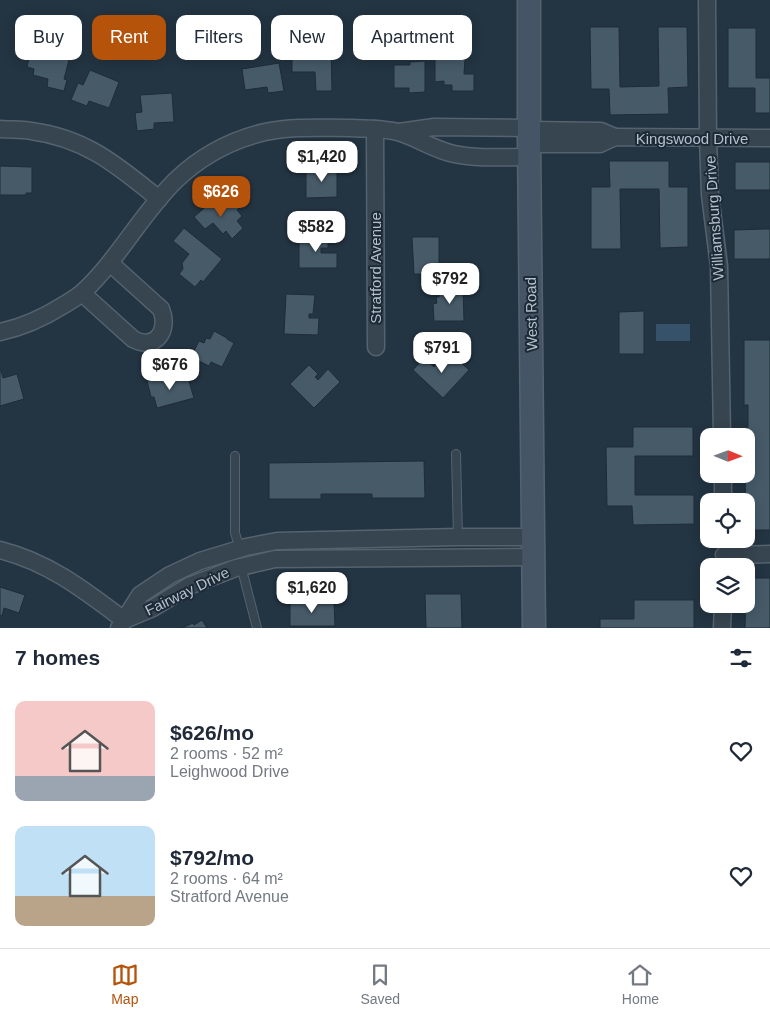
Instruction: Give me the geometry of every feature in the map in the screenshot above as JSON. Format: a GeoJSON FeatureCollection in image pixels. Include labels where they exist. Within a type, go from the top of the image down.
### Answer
{"type":"FeatureCollection","features":[{"type":"Feature","properties":{"kind":"main road","name":"West Road"},"geometry":{"type":"LineString","coordinates":[[529,0],[534,628]]}},
{"type":"Feature","properties":{"kind":"street","name":"Williamsburg Drive"},"geometry":{"type":"LineString","coordinates":[[707,0],[708,138],[710,195],[719,266],[722,428]]}},
{"type":"Feature","properties":{"kind":"street"},"geometry":{"type":"LineString","coordinates":[[0,332],[24,326],[44,317],[82,293],[110,263],[176,180],[197,162],[221,148],[245,138],[267,132],[299,128],[374,129],[399,132],[434,127],[529,140]]}},
{"type":"Feature","properties":{"kind":"street","name":"Stratford Avenue"},"geometry":{"type":"LineString","coordinates":[[374,129],[376,347]]}},
{"type":"Feature","properties":{"kind":"street"},"geometry":{"type":"LineString","coordinates":[[0,130],[40,132],[63,137],[85,146],[118,165],[160,199]]}},
{"type":"Feature","properties":{"kind":"street","name":"Kingswood Drive"},"geometry":{"type":"LineString","coordinates":[[529,140],[600,131],[615,137],[770,138]]}},
{"type":"Feature","properties":{"kind":"street"},"geometry":{"type":"LineString","coordinates":[[399,132],[435,148],[453,153],[488,158],[529,140]]}},
{"type":"Feature","properties":{"kind":"street"},"geometry":{"type":"LineString","coordinates":[[82,293],[133,339],[147,343],[159,336],[165,323],[161,309],[110,263]]}},
{"type":"Feature","properties":{"kind":"street","name":"Fairway Drive"},"geometry":{"type":"LineString","coordinates":[[122,624],[140,595],[170,575],[200,561],[240,549],[277,541],[458,537],[534,547]]}},
{"type":"Feature","properties":{"kind":"street"},"geometry":{"type":"LineString","coordinates":[[346,539],[347,558]]}},
{"type":"Feature","properties":{"kind":"street","name":"Fairway Drive"},"geometry":{"type":"LineString","coordinates":[[122,624],[189,586],[241,566],[275,559],[347,558],[534,547]]}},
{"type":"Feature","properties":{"kind":"street"},"geometry":{"type":"LineString","coordinates":[[0,550],[50,568],[78,585],[122,624]]}},
{"type":"Feature","properties":{"kind":"street"},"geometry":{"type":"LineString","coordinates":[[724,553],[770,554]]}},
{"type":"Feature","properties":{"kind":"street"},"geometry":{"type":"LineString","coordinates":[[722,628],[723,613]]}},
{"type":"Feature","properties":{"kind":"lane"},"geometry":{"type":"LineString","coordinates":[[456,454],[458,537]]}},
{"type":"Feature","properties":{"kind":"lane"},"geometry":{"type":"LineString","coordinates":[[235,456],[235,533],[240,549]]}},
{"type":"Feature","properties":{"kind":"lane"},"geometry":{"type":"LineString","coordinates":[[241,566],[256,628]]}},
{"type":"Feature","properties":{"kind":"water"},"geometry":{"type":"Polygon","coordinates":[[[656,324],[690,324],[690,341],[656,341],[656,324]]]}},
{"type":"Feature","properties":{"kind":"building"},"geometry":{"type":"Polygon","coordinates":[[[590,27],[619,27],[620,87],[659,86],[658,27],[687,27],[688,87],[668,88],[669,114],[610,115],[609,89],[591,89],[590,27]]]}},
{"type":"Feature","properties":{"kind":"building"},"geometry":{"type":"Polygon","coordinates":[[[728,28],[756,28],[756,78],[770,78],[770,113],[755,113],[755,88],[728,88],[728,28]]]}},
{"type":"Feature","properties":{"kind":"building"},"geometry":{"type":"Polygon","coordinates":[[[29,60],[69,60],[64,79],[67,80],[64,91],[47,87],[48,79],[33,75],[34,69],[27,67],[29,60]]]}},
{"type":"Feature","properties":{"kind":"building"},"geometry":{"type":"Polygon","coordinates":[[[292,60],[331,60],[332,91],[316,91],[315,72],[292,72],[292,60]]]}},
{"type":"Feature","properties":{"kind":"building"},"geometry":{"type":"Polygon","coordinates":[[[435,60],[465,60],[464,74],[474,74],[474,91],[452,91],[452,85],[444,85],[444,81],[435,82],[435,60]]]}},
{"type":"Feature","properties":{"kind":"building"},"geometry":{"type":"Polygon","coordinates":[[[425,61],[425,92],[409,93],[409,88],[394,88],[394,65],[410,65],[410,62],[425,61]]]}},
{"type":"Feature","properties":{"kind":"building"},"geometry":{"type":"Polygon","coordinates":[[[279,63],[284,91],[268,93],[267,87],[245,90],[242,69],[279,63]]]}},
{"type":"Feature","properties":{"kind":"building"},"geometry":{"type":"Polygon","coordinates":[[[90,70],[119,82],[109,108],[89,101],[87,106],[71,100],[78,83],[83,85],[90,70]]]}},
{"type":"Feature","properties":{"kind":"building"},"geometry":{"type":"Polygon","coordinates":[[[172,93],[174,122],[154,123],[154,129],[137,131],[135,113],[142,112],[140,95],[172,93]]]}},
{"type":"Feature","properties":{"kind":"building"},"geometry":{"type":"Polygon","coordinates":[[[609,161],[669,161],[669,187],[688,187],[688,247],[660,248],[659,189],[620,189],[621,249],[591,249],[591,187],[610,187],[609,161]]]}},
{"type":"Feature","properties":{"kind":"building"},"geometry":{"type":"Polygon","coordinates":[[[735,162],[770,162],[770,190],[735,190],[735,162]]]}},
{"type":"Feature","properties":{"kind":"building"},"geometry":{"type":"Polygon","coordinates":[[[321,165],[337,165],[337,197],[306,198],[306,171],[321,171],[321,165]]]}},
{"type":"Feature","properties":{"kind":"building"},"geometry":{"type":"Polygon","coordinates":[[[0,166],[32,167],[32,193],[26,193],[26,195],[0,195],[0,166]]]}},
{"type":"Feature","properties":{"kind":"building"},"geometry":{"type":"Polygon","coordinates":[[[229,198],[239,209],[237,210],[242,216],[237,221],[243,228],[232,239],[226,231],[223,234],[213,223],[205,229],[194,217],[211,202],[214,206],[219,202],[221,205],[229,198]]]}},
{"type":"Feature","properties":{"kind":"building"},"geometry":{"type":"Polygon","coordinates":[[[184,228],[222,259],[203,282],[201,280],[195,287],[179,274],[183,269],[182,263],[189,254],[173,241],[184,228]]]}},
{"type":"Feature","properties":{"kind":"building"},"geometry":{"type":"Polygon","coordinates":[[[770,229],[770,259],[734,259],[734,230],[770,229]]]}},
{"type":"Feature","properties":{"kind":"building"},"geometry":{"type":"Polygon","coordinates":[[[299,235],[328,235],[328,248],[321,248],[321,253],[337,253],[337,268],[299,268],[299,235]]]}},
{"type":"Feature","properties":{"kind":"building"},"geometry":{"type":"Polygon","coordinates":[[[412,237],[439,237],[439,274],[414,274],[412,237]]]}},
{"type":"Feature","properties":{"kind":"building"},"geometry":{"type":"Polygon","coordinates":[[[463,287],[464,321],[434,321],[433,304],[437,303],[436,297],[439,297],[439,291],[445,291],[445,288],[463,287]]]}},
{"type":"Feature","properties":{"kind":"building"},"geometry":{"type":"Polygon","coordinates":[[[286,294],[315,295],[313,314],[309,314],[309,318],[319,318],[318,335],[284,334],[286,294]]]}},
{"type":"Feature","properties":{"kind":"building"},"geometry":{"type":"Polygon","coordinates":[[[644,311],[644,354],[619,354],[619,312],[644,311]]]}},
{"type":"Feature","properties":{"kind":"building"},"geometry":{"type":"Polygon","coordinates":[[[214,331],[234,343],[222,367],[211,362],[209,366],[191,357],[199,341],[204,343],[206,338],[210,339],[214,331]]]}},
{"type":"Feature","properties":{"kind":"building"},"geometry":{"type":"Polygon","coordinates":[[[744,340],[770,340],[770,530],[755,530],[755,493],[745,493],[745,483],[755,483],[755,428],[748,428],[748,405],[744,405],[744,340]]]}},
{"type":"Feature","properties":{"kind":"building"},"geometry":{"type":"Polygon","coordinates":[[[448,351],[469,370],[443,398],[413,370],[424,358],[434,367],[448,351]]]}},
{"type":"Feature","properties":{"kind":"building"},"geometry":{"type":"Polygon","coordinates":[[[309,365],[318,374],[315,377],[318,380],[328,369],[340,382],[314,408],[290,384],[309,365]]]}},
{"type":"Feature","properties":{"kind":"building"},"geometry":{"type":"Polygon","coordinates":[[[1,370],[3,378],[17,374],[24,399],[0,406],[1,370]]]}},
{"type":"Feature","properties":{"kind":"building"},"geometry":{"type":"Polygon","coordinates":[[[187,375],[194,398],[157,408],[154,397],[151,397],[147,381],[165,376],[167,381],[187,375]]]}},
{"type":"Feature","properties":{"kind":"building"},"geometry":{"type":"Polygon","coordinates":[[[633,427],[693,427],[693,456],[635,456],[635,495],[694,495],[694,524],[633,525],[632,506],[607,506],[606,447],[633,447],[633,427]]]}},
{"type":"Feature","properties":{"kind":"building"},"geometry":{"type":"Polygon","coordinates":[[[424,461],[425,498],[372,498],[372,494],[321,494],[321,499],[269,499],[269,463],[424,461]]]}},
{"type":"Feature","properties":{"kind":"building"},"geometry":{"type":"Polygon","coordinates":[[[755,578],[770,578],[770,628],[745,628],[745,613],[755,613],[755,578]]]}},
{"type":"Feature","properties":{"kind":"building"},"geometry":{"type":"Polygon","coordinates":[[[0,587],[25,595],[19,613],[4,608],[2,616],[0,615],[0,587]]]}},
{"type":"Feature","properties":{"kind":"building"},"geometry":{"type":"Polygon","coordinates":[[[425,594],[461,594],[462,628],[426,628],[425,594]]]}},
{"type":"Feature","properties":{"kind":"building"},"geometry":{"type":"Polygon","coordinates":[[[634,600],[694,600],[694,628],[600,628],[600,619],[634,619],[634,600]]]}},
{"type":"Feature","properties":{"kind":"building"},"geometry":{"type":"Polygon","coordinates":[[[334,602],[335,626],[290,626],[290,603],[334,602]]]}},
{"type":"Feature","properties":{"kind":"building"},"geometry":{"type":"Polygon","coordinates":[[[202,620],[207,628],[182,628],[193,623],[194,625],[202,620]]]}}]}
